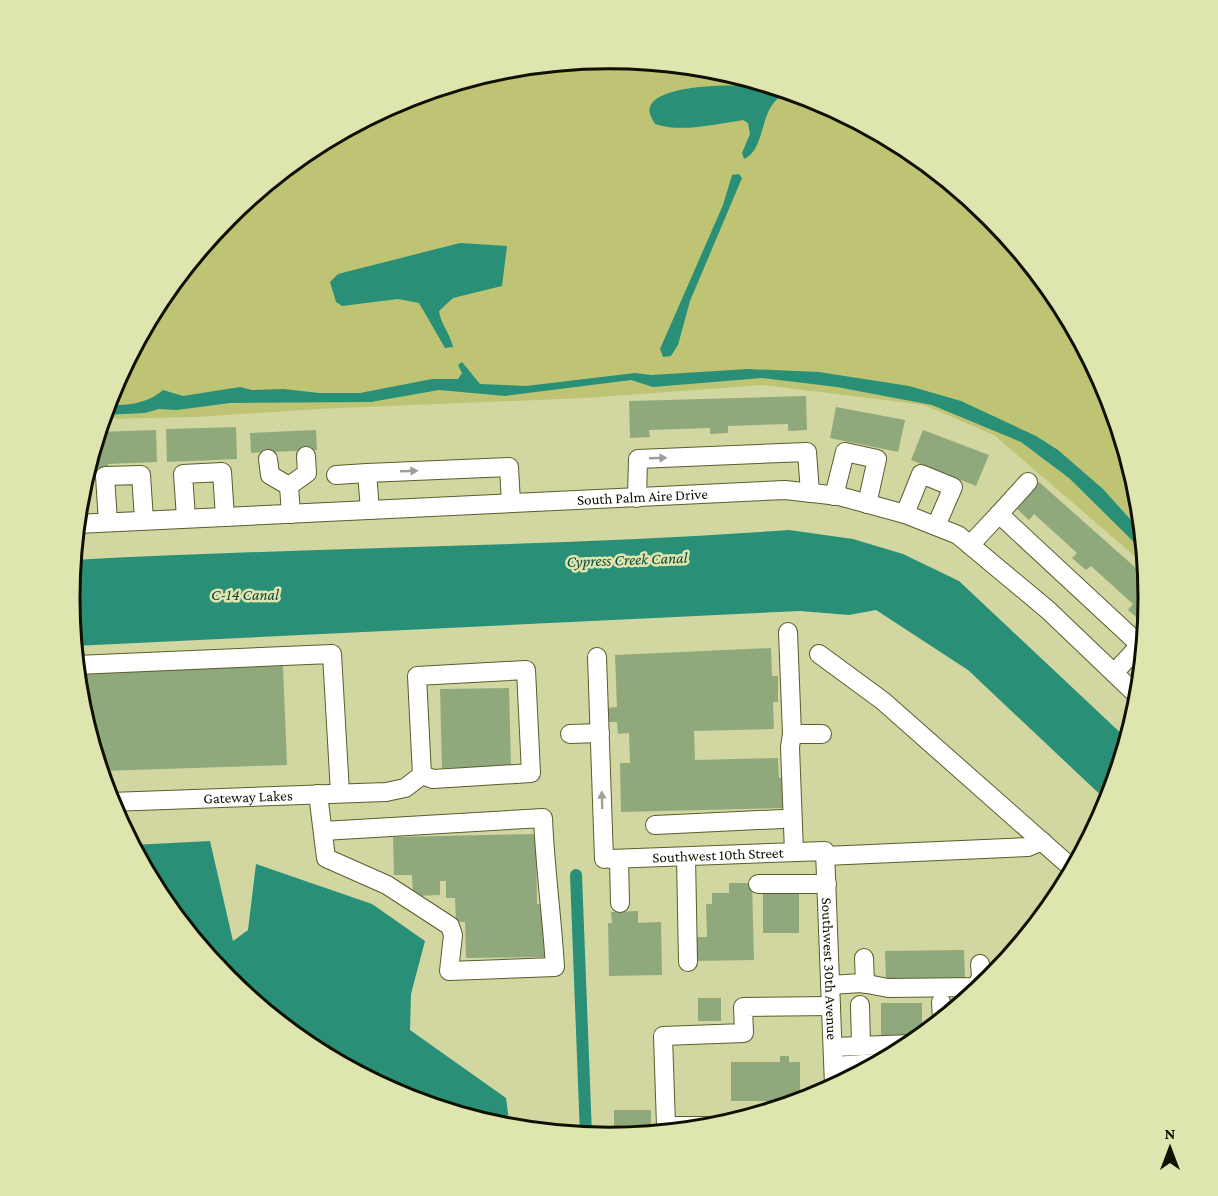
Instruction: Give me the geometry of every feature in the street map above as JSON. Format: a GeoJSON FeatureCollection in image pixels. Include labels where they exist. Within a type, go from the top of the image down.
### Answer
{"type":"FeatureCollection","features":[{"type":"Feature","properties":{"kind":"street"},"geometry":{"type":"LineString","coordinates":[[637,498],[638,459],[807,452],[810,493]]}},
{"type":"Feature","properties":{"kind":"street"},"geometry":{"type":"LineString","coordinates":[[834,496],[845,452],[877,459],[867,504]]}},
{"type":"Feature","properties":{"kind":"street"},"geometry":{"type":"LineString","coordinates":[[289,486],[307,473],[306,456]]}},
{"type":"Feature","properties":{"kind":"street"},"geometry":{"type":"LineString","coordinates":[[268,459],[270,475],[289,486]]}},
{"type":"Feature","properties":{"kind":"street"},"geometry":{"type":"LineString","coordinates":[[336,476],[509,467],[511,503]]}},
{"type":"Feature","properties":{"kind":"street"},"geometry":{"type":"LineString","coordinates":[[186,518],[183,474],[222,472],[225,517]]}},
{"type":"Feature","properties":{"kind":"street"},"geometry":{"type":"LineString","coordinates":[[367,473],[370,510]]}},
{"type":"Feature","properties":{"kind":"street"},"geometry":{"type":"LineString","coordinates":[[905,513],[921,474],[953,487],[936,526]]}},
{"type":"Feature","properties":{"kind":"street"},"geometry":{"type":"LineString","coordinates":[[108,522],[105,476],[141,475],[144,520]]}},
{"type":"Feature","properties":{"kind":"street"},"geometry":{"type":"LineString","coordinates":[[970,545],[1028,482]]}},
{"type":"Feature","properties":{"kind":"street"},"geometry":{"type":"LineString","coordinates":[[289,486],[291,513]]}},
{"type":"Feature","properties":{"kind":"street","name":"South Palm Aire Drive"},"geometry":{"type":"LineString","coordinates":[[86,523],[785,490],[834,496],[905,513],[958,535],[1048,610],[1130,689]]}},
{"type":"Feature","properties":{"kind":"street"},"geometry":{"type":"LineString","coordinates":[[999,514],[1136,638]]}},
{"type":"Feature","properties":{"kind":"street"},"geometry":{"type":"LineString","coordinates":[[788,632],[794,852]]}},
{"type":"Feature","properties":{"kind":"street"},"geometry":{"type":"LineString","coordinates":[[1114,674],[1135,651]]}},
{"type":"Feature","properties":{"kind":"street"},"geometry":{"type":"LineString","coordinates":[[85,665],[332,654],[339,794]]}},
{"type":"Feature","properties":{"kind":"street"},"geometry":{"type":"LineString","coordinates":[[819,654],[883,701],[1066,863]]}},
{"type":"Feature","properties":{"kind":"street"},"geometry":{"type":"LineString","coordinates":[[597,657],[600,733],[611,859],[620,903]]}},
{"type":"Feature","properties":{"kind":"street"},"geometry":{"type":"LineString","coordinates":[[526,670],[531,772],[433,779],[422,775],[417,676],[526,670]]}},
{"type":"Feature","properties":{"kind":"street"},"geometry":{"type":"LineString","coordinates":[[570,734],[600,733]]}},
{"type":"Feature","properties":{"kind":"street"},"geometry":{"type":"LineString","coordinates":[[792,734],[822,734]]}},
{"type":"Feature","properties":{"kind":"street","name":"Gateway Lakes"},"geometry":{"type":"LineString","coordinates":[[121,802],[386,792],[405,788],[422,775]]}},
{"type":"Feature","properties":{"kind":"street"},"geometry":{"type":"LineString","coordinates":[[318,794],[322,831],[326,858],[387,885],[450,926],[453,935],[449,971],[555,967],[546,878],[543,818],[322,831]]}},
{"type":"Feature","properties":{"kind":"street"},"geometry":{"type":"LineString","coordinates":[[655,825],[782,819]]}},
{"type":"Feature","properties":{"kind":"street"},"geometry":{"type":"LineString","coordinates":[[728,822],[730,855]]}},
{"type":"Feature","properties":{"kind":"street","name":"Southwest 10th Street"},"geometry":{"type":"LineString","coordinates":[[611,859],[1028,847],[1042,841]]}},
{"type":"Feature","properties":{"kind":"street","name":"Southwest 30th Avenue"},"geometry":{"type":"LineString","coordinates":[[825,853],[834,1076]]}},
{"type":"Feature","properties":{"kind":"street"},"geometry":{"type":"LineString","coordinates":[[686,857],[688,962]]}},
{"type":"Feature","properties":{"kind":"street"},"geometry":{"type":"LineString","coordinates":[[758,884],[826,884]]}},
{"type":"Feature","properties":{"kind":"street"},"geometry":{"type":"LineString","coordinates":[[864,958],[865,984]]}},
{"type":"Feature","properties":{"kind":"street"},"geometry":{"type":"LineString","coordinates":[[980,964],[981,974]]}},
{"type":"Feature","properties":{"kind":"street"},"geometry":{"type":"LineString","coordinates":[[830,985],[865,984],[888,988],[967,987]]}},
{"type":"Feature","properties":{"kind":"street"},"geometry":{"type":"LineString","coordinates":[[860,1005],[861,1046]]}},
{"type":"Feature","properties":{"kind":"street"},"geometry":{"type":"LineString","coordinates":[[666,1123],[663,1036],[744,1034],[742,1007],[831,1006]]}},
{"type":"Feature","properties":{"kind":"street"},"geometry":{"type":"LineString","coordinates":[[833,1047],[892,1045]]}},
{"type":"Feature","properties":{"kind":"street"},"geometry":{"type":"LineString","coordinates":[[834,1066],[857,1065]]}},
{"type":"Feature","properties":{"kind":"green space"},"geometry":{"type":"Polygon","coordinates":[[[609,69],[644,70],[712,79],[779,97],[811,109],[874,140],[931,178],[958,200],[1007,249],[1049,304],[1083,364],[1098,396],[1120,461],[1128,495],[1136,558],[994,435],[924,405],[763,385],[586,398],[318,409],[196,417],[111,419],[120,396],[151,334],[189,276],[211,249],[260,200],[315,158],[344,140],[407,109],[472,87],[506,79],[574,70],[609,69]]]}},
{"type":"Feature","properties":{"kind":"water"},"geometry":{"type":"Polygon","coordinates":[[[699,87],[746,87],[780,97],[769,111],[756,147],[744,159],[742,153],[750,134],[748,123],[743,120],[676,128],[655,124],[650,114],[650,107],[656,99],[667,94],[699,87]]]}},
{"type":"Feature","properties":{"kind":"water"},"geometry":{"type":"Polygon","coordinates":[[[739,174],[742,178],[690,301],[678,345],[671,356],[663,357],[660,349],[723,205],[732,175],[739,174]]]}},
{"type":"Feature","properties":{"kind":"water"},"geometry":{"type":"Polygon","coordinates":[[[460,243],[507,246],[502,286],[453,298],[439,311],[453,347],[445,348],[419,303],[398,299],[342,306],[336,302],[330,282],[338,274],[460,243]]]}},
{"type":"Feature","properties":{"kind":"water"},"geometry":{"type":"Polygon","coordinates":[[[462,362],[480,384],[526,386],[635,373],[651,375],[748,369],[819,372],[909,386],[961,401],[1036,436],[1058,450],[1103,489],[1132,521],[1135,543],[1069,478],[1021,442],[932,405],[837,387],[762,378],[653,387],[631,380],[505,396],[439,390],[371,402],[230,403],[113,415],[117,405],[136,403],[151,398],[163,390],[183,396],[240,387],[252,390],[284,389],[319,393],[360,393],[432,379],[458,379],[462,373],[458,365],[462,362]]]}},
{"type":"Feature","properties":{"kind":"water","name":"C-14 Canal"},"geometry":{"type":"Polygon","coordinates":[[[789,530],[853,539],[903,554],[959,581],[1120,733],[1100,795],[968,670],[876,610],[849,615],[800,611],[82,646],[80,598],[81,560],[700,536],[789,530]]]}},
{"type":"Feature","properties":{"kind":"water"},"geometry":{"type":"Polygon","coordinates":[[[210,841],[233,941],[248,930],[256,864],[372,904],[425,941],[411,994],[410,1030],[506,1098],[509,1117],[472,1109],[407,1087],[344,1056],[287,1018],[260,996],[211,947],[169,892],[142,845],[210,841]]]}},
{"type":"Feature","properties":{"kind":"building"},"geometry":{"type":"Polygon","coordinates":[[[806,396],[807,430],[788,431],[788,424],[728,426],[728,433],[710,434],[710,428],[649,430],[650,437],[630,438],[629,401],[806,396]]]}},
{"type":"Feature","properties":{"kind":"building"},"geometry":{"type":"Polygon","coordinates":[[[836,407],[905,420],[898,452],[830,438],[836,407]]]}},
{"type":"Feature","properties":{"kind":"building"},"geometry":{"type":"Polygon","coordinates":[[[236,427],[237,459],[167,462],[166,429],[236,427]]]}},
{"type":"Feature","properties":{"kind":"building"},"geometry":{"type":"Polygon","coordinates":[[[156,430],[157,462],[108,464],[109,468],[96,469],[107,432],[156,430]]]}},
{"type":"Feature","properties":{"kind":"building"},"geometry":{"type":"Polygon","coordinates":[[[316,430],[317,450],[251,453],[250,433],[316,430]]]}},
{"type":"Feature","properties":{"kind":"building"},"geometry":{"type":"Polygon","coordinates":[[[923,430],[989,455],[976,486],[911,460],[923,430]]]}},
{"type":"Feature","properties":{"kind":"building"},"geometry":{"type":"Polygon","coordinates":[[[1039,482],[1137,569],[1137,618],[1128,610],[1133,604],[1091,566],[1086,570],[1072,558],[1077,553],[1034,514],[1029,520],[1016,508],[1039,482]]]}},
{"type":"Feature","properties":{"kind":"building"},"geometry":{"type":"Polygon","coordinates":[[[771,648],[772,676],[778,676],[778,702],[773,702],[774,729],[694,731],[695,760],[778,758],[779,778],[786,778],[787,808],[621,812],[620,763],[630,763],[629,733],[618,734],[617,722],[607,722],[606,708],[617,707],[615,655],[771,648]]]}},
{"type":"Feature","properties":{"kind":"building"},"geometry":{"type":"Polygon","coordinates":[[[283,666],[287,765],[109,771],[98,735],[86,673],[283,666]]]}},
{"type":"Feature","properties":{"kind":"building"},"geometry":{"type":"Polygon","coordinates":[[[509,688],[511,767],[442,768],[440,689],[509,688]]]}},
{"type":"Feature","properties":{"kind":"building"},"geometry":{"type":"Polygon","coordinates":[[[536,834],[537,904],[544,904],[545,957],[466,958],[465,922],[456,922],[455,898],[446,898],[446,881],[440,881],[440,895],[413,896],[412,875],[394,875],[393,837],[536,834]]]}},
{"type":"Feature","properties":{"kind":"building"},"geometry":{"type":"Polygon","coordinates":[[[729,883],[752,883],[754,960],[694,961],[694,937],[707,937],[706,904],[712,904],[712,893],[729,893],[729,883]]]}},
{"type":"Feature","properties":{"kind":"building"},"geometry":{"type":"Polygon","coordinates":[[[763,892],[799,892],[799,933],[763,933],[763,892]]]}},
{"type":"Feature","properties":{"kind":"building"},"geometry":{"type":"Polygon","coordinates":[[[638,911],[638,923],[661,922],[662,975],[609,976],[608,923],[612,923],[611,912],[638,911]]]}},
{"type":"Feature","properties":{"kind":"building"},"geometry":{"type":"Polygon","coordinates":[[[964,950],[965,979],[886,980],[885,951],[964,950]]]}},
{"type":"Feature","properties":{"kind":"building"},"geometry":{"type":"Polygon","coordinates":[[[698,998],[721,998],[721,1021],[698,1021],[698,998]]]}},
{"type":"Feature","properties":{"kind":"building"},"geometry":{"type":"Polygon","coordinates":[[[881,1003],[922,1003],[922,1024],[905,1037],[881,1038],[881,1003]]]}},
{"type":"Feature","properties":{"kind":"building"},"geometry":{"type":"Polygon","coordinates":[[[780,1056],[789,1056],[789,1062],[800,1062],[800,1091],[772,1101],[731,1101],[731,1062],[780,1062],[780,1056]]]}},
{"type":"Feature","properties":{"kind":"building"},"geometry":{"type":"Polygon","coordinates":[[[614,1110],[651,1110],[651,1125],[614,1127],[614,1110]]]}},
{"type":"Feature","properties":{"kind":"waterway"},"geometry":{"type":"LineString","coordinates":[[576,875],[586,1126]]}},
{"type":"Feature","properties":{"kind":"water label","name":"Cypress Creek Canal"},"geometry":{"type":"Point","coordinates":[627,559]}}]}
